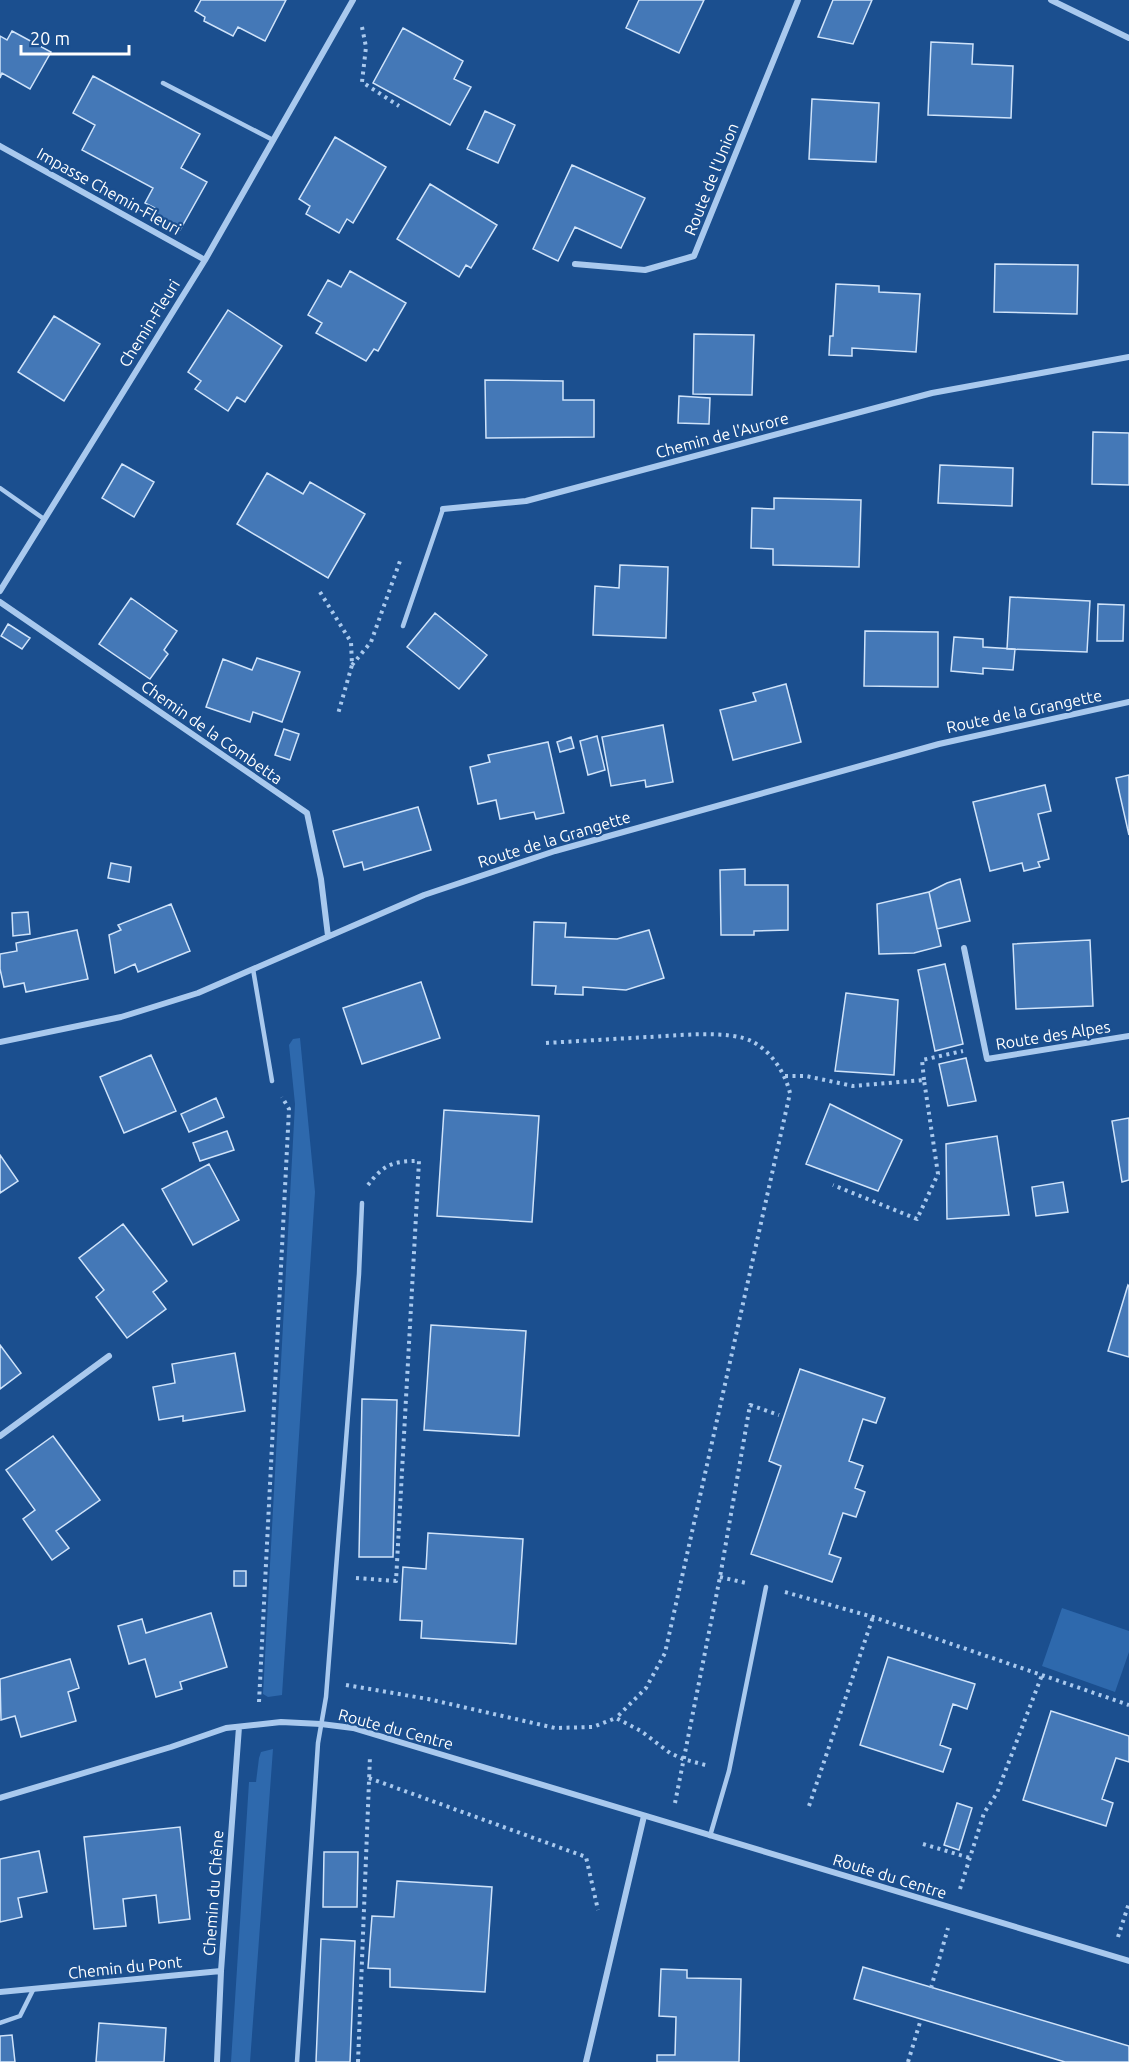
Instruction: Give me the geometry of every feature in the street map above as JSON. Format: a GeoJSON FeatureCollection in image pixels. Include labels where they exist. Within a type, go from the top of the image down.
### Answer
{"type":"FeatureCollection","features":[{"type":"Feature","properties":{"kind":"street","name":"Chemin-Fleuri"},"geometry":{"type":"LineString","coordinates":[[0,591],[205,260],[353,0]]}},
{"type":"Feature","properties":{"kind":"street","name":"Route de l'Union"},"geometry":{"type":"LineString","coordinates":[[575,264],[645,270],[694,256],[798,0]]}},
{"type":"Feature","properties":{"kind":"street"},"geometry":{"type":"LineString","coordinates":[[1051,0],[1129,38]]}},
{"type":"Feature","properties":{"kind":"street","name":"Impasse Chemin-Fleuri"},"geometry":{"type":"LineString","coordinates":[[0,146],[205,260]]}},
{"type":"Feature","properties":{"kind":"street","name":"Chemin de l'Aurore"},"geometry":{"type":"LineString","coordinates":[[443,509],[526,501],[932,393],[1129,357]]}},
{"type":"Feature","properties":{"kind":"street","name":"Chemin de la Combetta"},"geometry":{"type":"LineString","coordinates":[[0,602],[306,813],[321,879],[328,936]]}},
{"type":"Feature","properties":{"kind":"street","name":"Route de la Grangette"},"geometry":{"type":"LineString","coordinates":[[0,1042],[121,1017],[198,993],[424,895],[555,851],[939,744],[1129,702]]}},
{"type":"Feature","properties":{"kind":"street","name":"Route des Alpes"},"geometry":{"type":"LineString","coordinates":[[964,948],[987,1059],[1129,1036]]}},
{"type":"Feature","properties":{"kind":"street"},"geometry":{"type":"LineString","coordinates":[[0,1436],[109,1356]]}},
{"type":"Feature","properties":{"kind":"street","name":"Route du Centre"},"geometry":{"type":"LineString","coordinates":[[0,1798],[171,1747],[226,1728],[281,1722],[353,1728],[1129,1961]]}},
{"type":"Feature","properties":{"kind":"street","name":"Chemin du Chêne"},"geometry":{"type":"LineString","coordinates":[[217,2062],[238,1726]]}},
{"type":"Feature","properties":{"kind":"street"},"geometry":{"type":"LineString","coordinates":[[586,2062],[644,1816]]}},
{"type":"Feature","properties":{"kind":"street","name":"Chemin du Pont"},"geometry":{"type":"LineString","coordinates":[[0,1992],[221,1971]]}},
{"type":"Feature","properties":{"kind":"lane"},"geometry":{"type":"LineString","coordinates":[[163,83],[273,140]]}},
{"type":"Feature","properties":{"kind":"lane"},"geometry":{"type":"LineString","coordinates":[[0,488],[44,519]]}},
{"type":"Feature","properties":{"kind":"lane","name":"Chemin de l'Aurore"},"geometry":{"type":"LineString","coordinates":[[403,626],[443,509]]}},
{"type":"Feature","properties":{"kind":"lane"},"geometry":{"type":"LineString","coordinates":[[253,969],[272,1081]]}},
{"type":"Feature","properties":{"kind":"lane"},"geometry":{"type":"LineString","coordinates":[[297,2062],[318,1743],[327,1682],[359,1274],[362,1203]]}},
{"type":"Feature","properties":{"kind":"lane"},"geometry":{"type":"LineString","coordinates":[[710,1836],[729,1771],[766,1587]]}},
{"type":"Feature","properties":{"kind":"lane"},"geometry":{"type":"LineString","coordinates":[[0,2023],[20,2016],[33,1990]]}},
{"type":"Feature","properties":{"kind":"path"},"geometry":{"type":"LineString","coordinates":[[366,47],[363,82],[399,106]]}},
{"type":"Feature","properties":{"kind":"path"},"geometry":{"type":"LineString","coordinates":[[320,592],[351,642],[352,665],[338,714]]}},
{"type":"Feature","properties":{"kind":"path"},"geometry":{"type":"LineString","coordinates":[[327,1682],[428,1699],[555,1728],[593,1727],[616,1718],[646,1688],[665,1653],[790,1093],[785,1076],[773,1059],[753,1042],[737,1037],[704,1034],[546,1043]]}},
{"type":"Feature","properties":{"kind":"path"},"geometry":{"type":"LineString","coordinates":[[833,1185],[917,1219],[938,1174],[922,1060],[984,1047]]}},
{"type":"Feature","properties":{"kind":"path"},"geometry":{"type":"LineString","coordinates":[[785,1076],[806,1076],[853,1086],[924,1080]]}},
{"type":"Feature","properties":{"kind":"path"},"geometry":{"type":"LineString","coordinates":[[260,1724],[259,1698],[289,1109],[272,1081]]}},
{"type":"Feature","properties":{"kind":"path"},"geometry":{"type":"LineString","coordinates":[[335,1577],[396,1581],[419,1161],[396,1161],[377,1174],[365,1189],[362,1203]]}},
{"type":"Feature","properties":{"kind":"path"},"geometry":{"type":"LineString","coordinates":[[671,1825],[720,1577],[750,1406],[779,1415]]}},
{"type":"Feature","properties":{"kind":"path"},"geometry":{"type":"LineString","coordinates":[[720,1577],[766,1587],[873,1617],[1129,1705]]}},
{"type":"Feature","properties":{"kind":"path"},"geometry":{"type":"LineString","coordinates":[[809,1806],[873,1617]]}},
{"type":"Feature","properties":{"kind":"path"},"geometry":{"type":"LineString","coordinates":[[931,1988],[953,1909],[984,1813],[997,1793],[1042,1675]]}},
{"type":"Feature","properties":{"kind":"path"},"geometry":{"type":"LineString","coordinates":[[616,1718],[641,1731],[683,1760],[729,1771]]}},
{"type":"Feature","properties":{"kind":"path"},"geometry":{"type":"LineString","coordinates":[[358,2062],[370,1756]]}},
{"type":"Feature","properties":{"kind":"path"},"geometry":{"type":"LineString","coordinates":[[369,1778],[586,1857],[600,1917]]}},
{"type":"Feature","properties":{"kind":"path"},"geometry":{"type":"LineString","coordinates":[[923,1844],[969,1858]]}},
{"type":"Feature","properties":{"kind":"path"},"geometry":{"type":"LineString","coordinates":[[1113,1956],[1129,1904]]}},
{"type":"Feature","properties":{"kind":"path"},"geometry":{"type":"LineString","coordinates":[[908,2062],[921,2019]]}},
{"type":"Feature","properties":{"kind":"shaded area"},"geometry":{"type":"Polygon","coordinates":[[[300,1038],[315,1192],[282,1695],[268,1697],[263,1694],[295,1104],[289,1045],[293,1039],[300,1038]]]}},
{"type":"Feature","properties":{"kind":"shaded area"},"geometry":{"type":"Polygon","coordinates":[[[1062,1608],[1129,1631],[1129,1652],[1115,1692],[1042,1666],[1062,1608]]]}},
{"type":"Feature","properties":{"kind":"shaded area"},"geometry":{"type":"Polygon","coordinates":[[[273,1749],[250,2062],[231,2062],[249,1782],[256,1782],[261,1752],[273,1749]]]}},
{"type":"Feature","properties":{"kind":"building"},"geometry":{"type":"Polygon","coordinates":[[[201,0],[286,0],[265,41],[238,27],[233,36],[204,21],[205,17],[195,11],[201,0]]]}},
{"type":"Feature","properties":{"kind":"building"},"geometry":{"type":"Polygon","coordinates":[[[639,0],[704,0],[679,53],[626,28],[639,0]]]}},
{"type":"Feature","properties":{"kind":"building"},"geometry":{"type":"Polygon","coordinates":[[[833,0],[872,0],[853,44],[818,37],[833,0]]]}},
{"type":"Feature","properties":{"kind":"building"},"geometry":{"type":"Polygon","coordinates":[[[403,28],[463,61],[454,79],[471,87],[450,125],[373,83],[403,28]]]}},
{"type":"Feature","properties":{"kind":"building"},"geometry":{"type":"Polygon","coordinates":[[[12,31],[51,52],[30,89],[2,73],[0,78],[0,36],[7,40],[12,31]]]}},
{"type":"Feature","properties":{"kind":"building"},"geometry":{"type":"Polygon","coordinates":[[[931,42],[973,44],[972,64],[1013,66],[1011,118],[928,115],[931,42]]]}},
{"type":"Feature","properties":{"kind":"building"},"geometry":{"type":"Polygon","coordinates":[[[93,76],[200,134],[181,168],[207,182],[180,230],[153,216],[157,209],[145,203],[153,188],[82,150],[95,125],[73,113],[93,76]]]}},
{"type":"Feature","properties":{"kind":"building"},"geometry":{"type":"Polygon","coordinates":[[[812,99],[879,103],[876,162],[809,159],[812,99]]]}},
{"type":"Feature","properties":{"kind":"building"},"geometry":{"type":"Polygon","coordinates":[[[485,111],[515,125],[498,163],[467,149],[485,111]]]}},
{"type":"Feature","properties":{"kind":"building"},"geometry":{"type":"Polygon","coordinates":[[[335,137],[386,167],[353,223],[347,219],[339,233],[306,214],[310,206],[299,199],[335,137]]]}},
{"type":"Feature","properties":{"kind":"building"},"geometry":{"type":"Polygon","coordinates":[[[572,165],[645,198],[621,248],[575,227],[558,261],[533,249],[572,165]]]}},
{"type":"Feature","properties":{"kind":"building"},"geometry":{"type":"Polygon","coordinates":[[[430,184],[497,225],[471,268],[466,265],[459,277],[397,239],[430,184]]]}},
{"type":"Feature","properties":{"kind":"building"},"geometry":{"type":"Polygon","coordinates":[[[995,264],[1078,265],[1077,314],[994,312],[995,264]]]}},
{"type":"Feature","properties":{"kind":"building"},"geometry":{"type":"Polygon","coordinates":[[[350,271],[406,303],[378,351],[374,349],[366,361],[316,333],[322,323],[308,315],[328,280],[341,287],[350,271]]]}},
{"type":"Feature","properties":{"kind":"building"},"geometry":{"type":"Polygon","coordinates":[[[836,284],[879,286],[879,292],[920,294],[916,352],[852,348],[852,356],[829,355],[830,336],[833,336],[836,284]]]}},
{"type":"Feature","properties":{"kind":"building"},"geometry":{"type":"Polygon","coordinates":[[[228,310],[282,346],[245,402],[237,397],[228,411],[195,389],[201,381],[188,372],[228,310]]]}},
{"type":"Feature","properties":{"kind":"building"},"geometry":{"type":"Polygon","coordinates":[[[54,316],[100,344],[64,401],[18,372],[54,316]]]}},
{"type":"Feature","properties":{"kind":"building"},"geometry":{"type":"Polygon","coordinates":[[[694,334],[754,335],[752,395],[693,394],[694,334]]]}},
{"type":"Feature","properties":{"kind":"building"},"geometry":{"type":"Polygon","coordinates":[[[485,380],[563,381],[563,400],[594,400],[594,437],[486,438],[485,380]]]}},
{"type":"Feature","properties":{"kind":"building"},"geometry":{"type":"Polygon","coordinates":[[[679,396],[710,398],[709,424],[678,423],[679,396]]]}},
{"type":"Feature","properties":{"kind":"building"},"geometry":{"type":"Polygon","coordinates":[[[1093,432],[1129,433],[1129,485],[1092,484],[1093,432]]]}},
{"type":"Feature","properties":{"kind":"building"},"geometry":{"type":"Polygon","coordinates":[[[122,464],[154,482],[134,517],[102,498],[122,464]]]}},
{"type":"Feature","properties":{"kind":"building"},"geometry":{"type":"Polygon","coordinates":[[[940,465],[1013,468],[1012,506],[938,503],[940,465]]]}},
{"type":"Feature","properties":{"kind":"building"},"geometry":{"type":"Polygon","coordinates":[[[267,473],[303,494],[310,482],[365,514],[328,578],[237,524],[267,473]]]}},
{"type":"Feature","properties":{"kind":"building"},"geometry":{"type":"Polygon","coordinates":[[[774,498],[861,500],[859,567],[773,565],[773,549],[751,548],[752,508],[774,509],[774,498]]]}},
{"type":"Feature","properties":{"kind":"building"},"geometry":{"type":"Polygon","coordinates":[[[620,565],[668,567],[666,638],[593,635],[595,586],[619,588],[620,565]]]}},
{"type":"Feature","properties":{"kind":"building"},"geometry":{"type":"Polygon","coordinates":[[[1010,597],[1090,601],[1087,652],[1007,649],[1010,597]]]}},
{"type":"Feature","properties":{"kind":"building"},"geometry":{"type":"Polygon","coordinates":[[[131,598],[177,631],[164,650],[168,654],[150,679],[99,644],[131,598]]]}},
{"type":"Feature","properties":{"kind":"building"},"geometry":{"type":"Polygon","coordinates":[[[1098,604],[1124,605],[1123,641],[1097,641],[1098,604]]]}},
{"type":"Feature","properties":{"kind":"building"},"geometry":{"type":"Polygon","coordinates":[[[435,613],[487,655],[459,689],[407,647],[435,613]]]}},
{"type":"Feature","properties":{"kind":"building"},"geometry":{"type":"Polygon","coordinates":[[[8,624],[30,638],[22,649],[1,636],[8,624]]]}},
{"type":"Feature","properties":{"kind":"building"},"geometry":{"type":"Polygon","coordinates":[[[865,631],[938,632],[938,687],[864,686],[865,631]]]}},
{"type":"Feature","properties":{"kind":"building"},"geometry":{"type":"Polygon","coordinates":[[[954,637],[983,639],[983,647],[1015,649],[1013,670],[983,668],[983,674],[951,671],[954,637]]]}},
{"type":"Feature","properties":{"kind":"building"},"geometry":{"type":"Polygon","coordinates":[[[257,658],[300,672],[282,722],[253,712],[250,722],[206,707],[223,659],[252,670],[257,658]]]}},
{"type":"Feature","properties":{"kind":"building"},"geometry":{"type":"Polygon","coordinates":[[[786,684],[801,742],[733,760],[720,710],[756,701],[753,693],[786,684]]]}},
{"type":"Feature","properties":{"kind":"building"},"geometry":{"type":"Polygon","coordinates":[[[663,725],[673,782],[646,787],[645,780],[611,786],[602,737],[663,725]]]}},
{"type":"Feature","properties":{"kind":"building"},"geometry":{"type":"Polygon","coordinates":[[[284,729],[299,734],[290,760],[275,755],[284,729]]]}},
{"type":"Feature","properties":{"kind":"building"},"geometry":{"type":"Polygon","coordinates":[[[597,736],[605,770],[588,775],[580,741],[597,736]]]}},
{"type":"Feature","properties":{"kind":"building"},"geometry":{"type":"Polygon","coordinates":[[[571,737],[574,748],[560,752],[557,742],[571,737]]]}},
{"type":"Feature","properties":{"kind":"building"},"geometry":{"type":"Polygon","coordinates":[[[548,742],[564,813],[536,819],[534,812],[500,819],[496,800],[478,804],[470,767],[490,762],[488,755],[548,742]]]}},
{"type":"Feature","properties":{"kind":"building"},"geometry":{"type":"Polygon","coordinates":[[[1129,775],[1129,835],[1116,778],[1129,775]]]}},
{"type":"Feature","properties":{"kind":"building"},"geometry":{"type":"Polygon","coordinates":[[[1045,785],[1051,811],[1038,814],[1049,859],[1038,862],[1040,867],[1024,871],[1022,863],[990,871],[973,802],[1045,785]]]}},
{"type":"Feature","properties":{"kind":"building"},"geometry":{"type":"Polygon","coordinates":[[[418,807],[431,850],[364,870],[362,862],[344,867],[333,831],[418,807]]]}},
{"type":"Feature","properties":{"kind":"building"},"geometry":{"type":"Polygon","coordinates":[[[111,863],[131,867],[129,882],[108,878],[111,863]]]}},
{"type":"Feature","properties":{"kind":"building"},"geometry":{"type":"Polygon","coordinates":[[[745,869],[745,885],[788,885],[788,930],[754,931],[754,935],[721,935],[720,870],[745,869]]]}},
{"type":"Feature","properties":{"kind":"building"},"geometry":{"type":"Polygon","coordinates":[[[960,879],[970,921],[937,929],[929,892],[960,879]]]}},
{"type":"Feature","properties":{"kind":"building"},"geometry":{"type":"Polygon","coordinates":[[[929,892],[941,946],[914,953],[879,954],[877,904],[929,892]]]}},
{"type":"Feature","properties":{"kind":"building"},"geometry":{"type":"Polygon","coordinates":[[[171,904],[190,951],[138,972],[135,964],[115,973],[109,935],[121,930],[118,925],[171,904]]]}},
{"type":"Feature","properties":{"kind":"building"},"geometry":{"type":"Polygon","coordinates":[[[28,912],[30,934],[13,936],[12,913],[28,912]]]}},
{"type":"Feature","properties":{"kind":"building"},"geometry":{"type":"Polygon","coordinates":[[[534,922],[566,923],[565,937],[617,939],[649,930],[664,978],[626,990],[583,987],[583,995],[555,994],[556,986],[532,985],[534,922]]]}},
{"type":"Feature","properties":{"kind":"building"},"geometry":{"type":"Polygon","coordinates":[[[77,930],[88,979],[26,992],[24,983],[4,987],[0,969],[0,954],[17,951],[16,943],[77,930]]]}},
{"type":"Feature","properties":{"kind":"building"},"geometry":{"type":"Polygon","coordinates":[[[1090,940],[1093,1006],[1016,1009],[1013,944],[1090,940]]]}},
{"type":"Feature","properties":{"kind":"building"},"geometry":{"type":"Polygon","coordinates":[[[945,964],[963,1044],[935,1051],[918,970],[945,964]]]}},
{"type":"Feature","properties":{"kind":"building"},"geometry":{"type":"Polygon","coordinates":[[[421,982],[440,1038],[362,1064],[343,1008],[421,982]]]}},
{"type":"Feature","properties":{"kind":"building"},"geometry":{"type":"Polygon","coordinates":[[[846,993],[898,1000],[894,1075],[835,1071],[846,993]]]}},
{"type":"Feature","properties":{"kind":"building"},"geometry":{"type":"Polygon","coordinates":[[[151,1055],[176,1111],[124,1133],[100,1077],[151,1055]]]}},
{"type":"Feature","properties":{"kind":"building"},"geometry":{"type":"Polygon","coordinates":[[[966,1058],[976,1101],[948,1106],[939,1064],[966,1058]]]}},
{"type":"Feature","properties":{"kind":"building"},"geometry":{"type":"Polygon","coordinates":[[[216,1098],[224,1117],[189,1132],[181,1114],[216,1098]]]}},
{"type":"Feature","properties":{"kind":"building"},"geometry":{"type":"Polygon","coordinates":[[[830,1104],[902,1140],[878,1191],[806,1164],[830,1104]]]}},
{"type":"Feature","properties":{"kind":"building"},"geometry":{"type":"Polygon","coordinates":[[[444,1110],[539,1116],[532,1222],[437,1216],[444,1110]]]}},
{"type":"Feature","properties":{"kind":"building"},"geometry":{"type":"Polygon","coordinates":[[[1129,1118],[1129,1180],[1122,1182],[1112,1121],[1129,1118]]]}},
{"type":"Feature","properties":{"kind":"building"},"geometry":{"type":"Polygon","coordinates":[[[227,1131],[234,1150],[200,1161],[193,1143],[227,1131]]]}},
{"type":"Feature","properties":{"kind":"building"},"geometry":{"type":"Polygon","coordinates":[[[997,1136],[1009,1215],[947,1219],[946,1144],[997,1136]]]}},
{"type":"Feature","properties":{"kind":"building"},"geometry":{"type":"Polygon","coordinates":[[[0,1155],[18,1181],[0,1193],[0,1155]]]}},
{"type":"Feature","properties":{"kind":"building"},"geometry":{"type":"Polygon","coordinates":[[[209,1164],[239,1220],[193,1245],[162,1189],[209,1164]]]}},
{"type":"Feature","properties":{"kind":"building"},"geometry":{"type":"Polygon","coordinates":[[[1063,1182],[1068,1212],[1036,1216],[1032,1187],[1063,1182]]]}},
{"type":"Feature","properties":{"kind":"building"},"geometry":{"type":"Polygon","coordinates":[[[123,1224],[167,1281],[153,1292],[166,1309],[127,1338],[96,1297],[104,1290],[79,1258],[123,1224]]]}},
{"type":"Feature","properties":{"kind":"building"},"geometry":{"type":"Polygon","coordinates":[[[1129,1286],[1129,1357],[1108,1351],[1129,1286]]]}},
{"type":"Feature","properties":{"kind":"building"},"geometry":{"type":"Polygon","coordinates":[[[431,1325],[526,1331],[519,1436],[424,1430],[431,1325]]]}},
{"type":"Feature","properties":{"kind":"building"},"geometry":{"type":"Polygon","coordinates":[[[0,1345],[21,1373],[0,1389],[0,1345]]]}},
{"type":"Feature","properties":{"kind":"building"},"geometry":{"type":"Polygon","coordinates":[[[235,1353],[245,1411],[183,1421],[183,1416],[159,1420],[153,1387],[175,1383],[172,1364],[235,1353]]]}},
{"type":"Feature","properties":{"kind":"building"},"geometry":{"type":"Polygon","coordinates":[[[800,1369],[885,1398],[876,1423],[863,1419],[849,1461],[863,1466],[855,1488],[865,1492],[856,1517],[843,1513],[829,1554],[841,1558],[832,1582],[751,1554],[781,1466],[769,1461],[800,1369]]]}},
{"type":"Feature","properties":{"kind":"building"},"geometry":{"type":"Polygon","coordinates":[[[362,1399],[397,1400],[393,1557],[359,1557],[362,1399]]]}},
{"type":"Feature","properties":{"kind":"building"},"geometry":{"type":"Polygon","coordinates":[[[53,1436],[100,1500],[56,1531],[69,1548],[52,1560],[23,1519],[35,1510],[6,1470],[53,1436]]]}},
{"type":"Feature","properties":{"kind":"building"},"geometry":{"type":"Polygon","coordinates":[[[428,1533],[523,1539],[516,1644],[421,1638],[422,1621],[400,1620],[403,1567],[426,1569],[428,1533]]]}},
{"type":"Feature","properties":{"kind":"building"},"geometry":{"type":"Polygon","coordinates":[[[234,1571],[246,1571],[246,1586],[234,1586],[234,1571]]]}},
{"type":"Feature","properties":{"kind":"building"},"geometry":{"type":"Polygon","coordinates":[[[211,1613],[227,1667],[180,1682],[182,1689],[156,1697],[145,1659],[129,1664],[118,1626],[142,1619],[146,1633],[211,1613]]]}},
{"type":"Feature","properties":{"kind":"building"},"geometry":{"type":"Polygon","coordinates":[[[888,1657],[975,1684],[967,1709],[953,1704],[940,1745],[951,1749],[943,1772],[860,1745],[888,1657]]]}},
{"type":"Feature","properties":{"kind":"building"},"geometry":{"type":"Polygon","coordinates":[[[70,1659],[79,1688],[68,1692],[76,1721],[21,1737],[15,1716],[1,1720],[0,1679],[70,1659]]]}},
{"type":"Feature","properties":{"kind":"building"},"geometry":{"type":"Polygon","coordinates":[[[1051,1711],[1129,1736],[1129,1762],[1116,1758],[1102,1799],[1113,1803],[1106,1826],[1023,1800],[1051,1711]]]}},
{"type":"Feature","properties":{"kind":"building"},"geometry":{"type":"Polygon","coordinates":[[[957,1803],[972,1808],[959,1850],[944,1845],[957,1803]]]}},
{"type":"Feature","properties":{"kind":"building"},"geometry":{"type":"Polygon","coordinates":[[[180,1827],[190,1919],[159,1923],[156,1895],[123,1899],[126,1926],[94,1929],[84,1837],[180,1827]]]}},
{"type":"Feature","properties":{"kind":"building"},"geometry":{"type":"Polygon","coordinates":[[[39,1851],[47,1892],[18,1898],[22,1917],[0,1922],[0,1859],[39,1851]]]}},
{"type":"Feature","properties":{"kind":"building"},"geometry":{"type":"Polygon","coordinates":[[[324,1852],[358,1852],[357,1907],[323,1907],[324,1852]]]}},
{"type":"Feature","properties":{"kind":"building"},"geometry":{"type":"Polygon","coordinates":[[[397,1881],[492,1887],[485,1992],[390,1987],[390,1969],[368,1968],[372,1916],[394,1917],[397,1881]]]}},
{"type":"Feature","properties":{"kind":"building"},"geometry":{"type":"Polygon","coordinates":[[[321,1939],[355,1941],[350,2062],[316,2062],[321,1939]]]}},
{"type":"Feature","properties":{"kind":"building"},"geometry":{"type":"Polygon","coordinates":[[[863,1967],[1129,2046],[1129,2062],[1065,2062],[854,1999],[863,1967]]]}},
{"type":"Feature","properties":{"kind":"building"},"geometry":{"type":"Polygon","coordinates":[[[661,1969],[687,1970],[687,1978],[741,1979],[739,2062],[657,2062],[657,2055],[675,2055],[676,2017],[659,2016],[661,1969]]]}},
{"type":"Feature","properties":{"kind":"building"},"geometry":{"type":"Polygon","coordinates":[[[99,2023],[166,2028],[164,2062],[96,2062],[99,2023]]]}},
{"type":"Feature","properties":{"kind":"building"},"geometry":{"type":"Polygon","coordinates":[[[12,2035],[15,2062],[0,2062],[0,2036],[12,2035]]]}}]}
